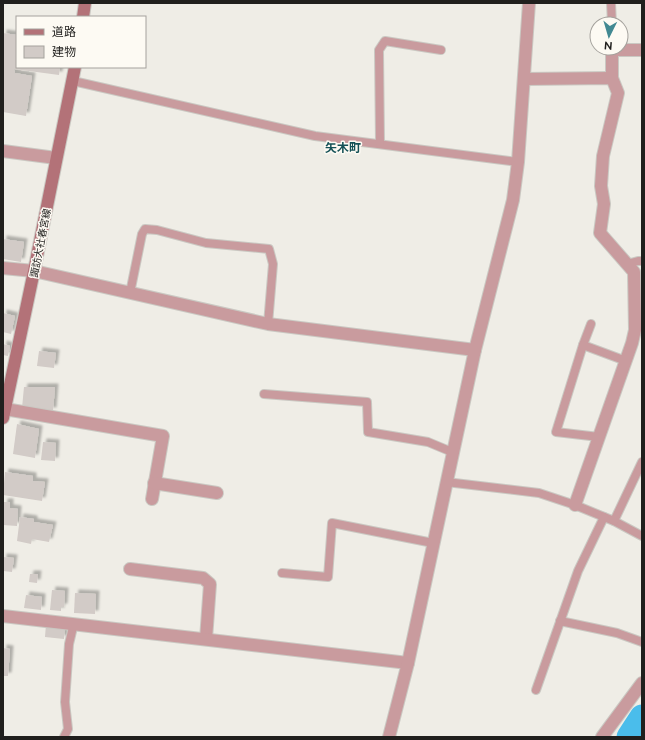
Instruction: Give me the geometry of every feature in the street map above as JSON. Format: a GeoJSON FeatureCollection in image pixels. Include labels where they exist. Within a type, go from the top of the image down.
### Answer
{"type":"FeatureCollection","features":[{"type":"Feature","properties":{"kind":"main road"},"geometry":{"type":"LineString","coordinates":[[83,16],[85,3]]}},
{"type":"Feature","properties":{"kind":"main road","name":"諏訪大社春宮線"},"geometry":{"type":"LineString","coordinates":[[4,414],[75,68]]}},
{"type":"Feature","properties":{"kind":"street"},"geometry":{"type":"LineString","coordinates":[[389,737],[408,663],[475,350],[513,200],[518,162],[529,3]]}},
{"type":"Feature","properties":{"kind":"street"},"geometry":{"type":"LineString","coordinates":[[629,50],[642,50]]}},
{"type":"Feature","properties":{"kind":"street"},"geometry":{"type":"LineString","coordinates":[[575,505],[632,343],[638,301],[634,272],[600,233],[604,204],[601,186],[603,156],[618,94],[612,78],[612,56]]}},
{"type":"Feature","properties":{"kind":"street"},"geometry":{"type":"LineString","coordinates":[[524,79],[612,78]]}},
{"type":"Feature","properties":{"kind":"street"},"geometry":{"type":"LineString","coordinates":[[3,151],[56,158]]}},
{"type":"Feature","properties":{"kind":"street"},"geometry":{"type":"LineString","coordinates":[[3,268],[34,271],[268,324],[475,350]]}},
{"type":"Feature","properties":{"kind":"street"},"geometry":{"type":"LineString","coordinates":[[4,414],[163,436],[152,498]]}},
{"type":"Feature","properties":{"kind":"street"},"geometry":{"type":"LineString","coordinates":[[154,483],[217,493]]}},
{"type":"Feature","properties":{"kind":"street"},"geometry":{"type":"LineString","coordinates":[[130,569],[203,578],[210,584],[206,639]]}},
{"type":"Feature","properties":{"kind":"street"},"geometry":{"type":"LineString","coordinates":[[3,616],[74,623],[408,663]]}},
{"type":"Feature","properties":{"kind":"street"},"geometry":{"type":"LineString","coordinates":[[602,737],[642,683]]}},
{"type":"Feature","properties":{"kind":"lane"},"geometry":{"type":"LineString","coordinates":[[611,3],[612,16]]}},
{"type":"Feature","properties":{"kind":"lane"},"geometry":{"type":"LineString","coordinates":[[380,144],[379,50],[385,41],[441,50]]}},
{"type":"Feature","properties":{"kind":"lane"},"geometry":{"type":"LineString","coordinates":[[73,81],[315,136],[518,162]]}},
{"type":"Feature","properties":{"kind":"lane"},"geometry":{"type":"LineString","coordinates":[[130,293],[142,234],[145,229],[157,230],[206,243],[269,249],[272,264],[268,324]]}},
{"type":"Feature","properties":{"kind":"lane"},"geometry":{"type":"LineString","coordinates":[[627,264],[642,261]]}},
{"type":"Feature","properties":{"kind":"lane"},"geometry":{"type":"LineString","coordinates":[[591,324],[556,432],[599,437]]}},
{"type":"Feature","properties":{"kind":"lane"},"geometry":{"type":"LineString","coordinates":[[583,345],[626,361]]}},
{"type":"Feature","properties":{"kind":"lane"},"geometry":{"type":"LineString","coordinates":[[264,394],[368,402],[368,432],[428,442],[452,452]]}},
{"type":"Feature","properties":{"kind":"lane"},"geometry":{"type":"LineString","coordinates":[[614,521],[642,462]]}},
{"type":"Feature","properties":{"kind":"lane"},"geometry":{"type":"LineString","coordinates":[[446,482],[538,493],[575,505],[614,521],[642,536]]}},
{"type":"Feature","properties":{"kind":"lane"},"geometry":{"type":"LineString","coordinates":[[536,690],[578,571],[604,517]]}},
{"type":"Feature","properties":{"kind":"lane"},"geometry":{"type":"LineString","coordinates":[[282,573],[328,577],[332,523],[433,542]]}},
{"type":"Feature","properties":{"kind":"lane"},"geometry":{"type":"LineString","coordinates":[[560,621],[617,633],[642,642]]}},
{"type":"Feature","properties":{"kind":"lane"},"geometry":{"type":"LineString","coordinates":[[64,737],[68,729],[65,702],[69,644],[74,623]]}},
{"type":"Feature","properties":{"kind":"building"},"geometry":{"type":"Polygon","coordinates":[[[3,33],[16,35],[16,68],[60,68],[59,75],[14,69],[15,73],[32,76],[26,116],[3,112],[3,33]]]}},
{"type":"Feature","properties":{"kind":"building"},"geometry":{"type":"Polygon","coordinates":[[[3,239],[24,242],[21,262],[3,259],[3,239]]]}},
{"type":"Feature","properties":{"kind":"building"},"geometry":{"type":"Polygon","coordinates":[[[3,313],[15,316],[11,334],[3,332],[3,313]]]}},
{"type":"Feature","properties":{"kind":"building"},"geometry":{"type":"Polygon","coordinates":[[[3,344],[10,346],[8,356],[3,355],[3,344]]]}},
{"type":"Feature","properties":{"kind":"building"},"geometry":{"type":"Polygon","coordinates":[[[39,351],[56,353],[54,368],[37,366],[39,351]]]}},
{"type":"Feature","properties":{"kind":"building"},"geometry":{"type":"Polygon","coordinates":[[[24,387],[55,387],[53,411],[22,408],[24,387]]]}},
{"type":"Feature","properties":{"kind":"building"},"geometry":{"type":"Polygon","coordinates":[[[17,424],[39,429],[35,458],[13,454],[17,424]]]}},
{"type":"Feature","properties":{"kind":"building"},"geometry":{"type":"Polygon","coordinates":[[[43,442],[56,443],[55,461],[41,460],[43,442]]]}},
{"type":"Feature","properties":{"kind":"building"},"geometry":{"type":"Polygon","coordinates":[[[5,472],[33,476],[33,481],[45,482],[42,501],[3,495],[5,472]]]}},
{"type":"Feature","properties":{"kind":"building"},"geometry":{"type":"Polygon","coordinates":[[[4,502],[10,502],[10,508],[18,509],[17,526],[3,525],[4,502]]]}},
{"type":"Feature","properties":{"kind":"building"},"geometry":{"type":"Polygon","coordinates":[[[20,517],[34,519],[34,522],[53,525],[49,542],[32,539],[31,544],[17,541],[20,517]]]}},
{"type":"Feature","properties":{"kind":"building"},"geometry":{"type":"Polygon","coordinates":[[[3,557],[14,558],[12,572],[3,571],[3,557]]]}},
{"type":"Feature","properties":{"kind":"building"},"geometry":{"type":"Polygon","coordinates":[[[30,574],[38,574],[37,583],[29,582],[30,574]]]}},
{"type":"Feature","properties":{"kind":"building"},"geometry":{"type":"Polygon","coordinates":[[[52,590],[65,591],[64,607],[61,607],[61,611],[50,610],[52,590]]]}},
{"type":"Feature","properties":{"kind":"building"},"geometry":{"type":"Polygon","coordinates":[[[75,593],[96,594],[95,614],[74,613],[75,593]]]}},
{"type":"Feature","properties":{"kind":"building"},"geometry":{"type":"Polygon","coordinates":[[[26,595],[42,597],[41,610],[24,608],[26,595]]]}},
{"type":"Feature","properties":{"kind":"building"},"geometry":{"type":"Polygon","coordinates":[[[46,624],[65,626],[64,639],[45,637],[46,624]]]}},
{"type":"Feature","properties":{"kind":"building"},"geometry":{"type":"Polygon","coordinates":[[[3,648],[10,649],[8,676],[3,676],[3,648]]]}},
{"type":"Feature","properties":{"kind":"waterway"},"geometry":{"type":"LineString","coordinates":[[629,737],[642,717]]}},
{"type":"Feature","properties":{"kind":"district","name":"矢木町"},"geometry":{"type":"Point","coordinates":[343,148]}}]}
